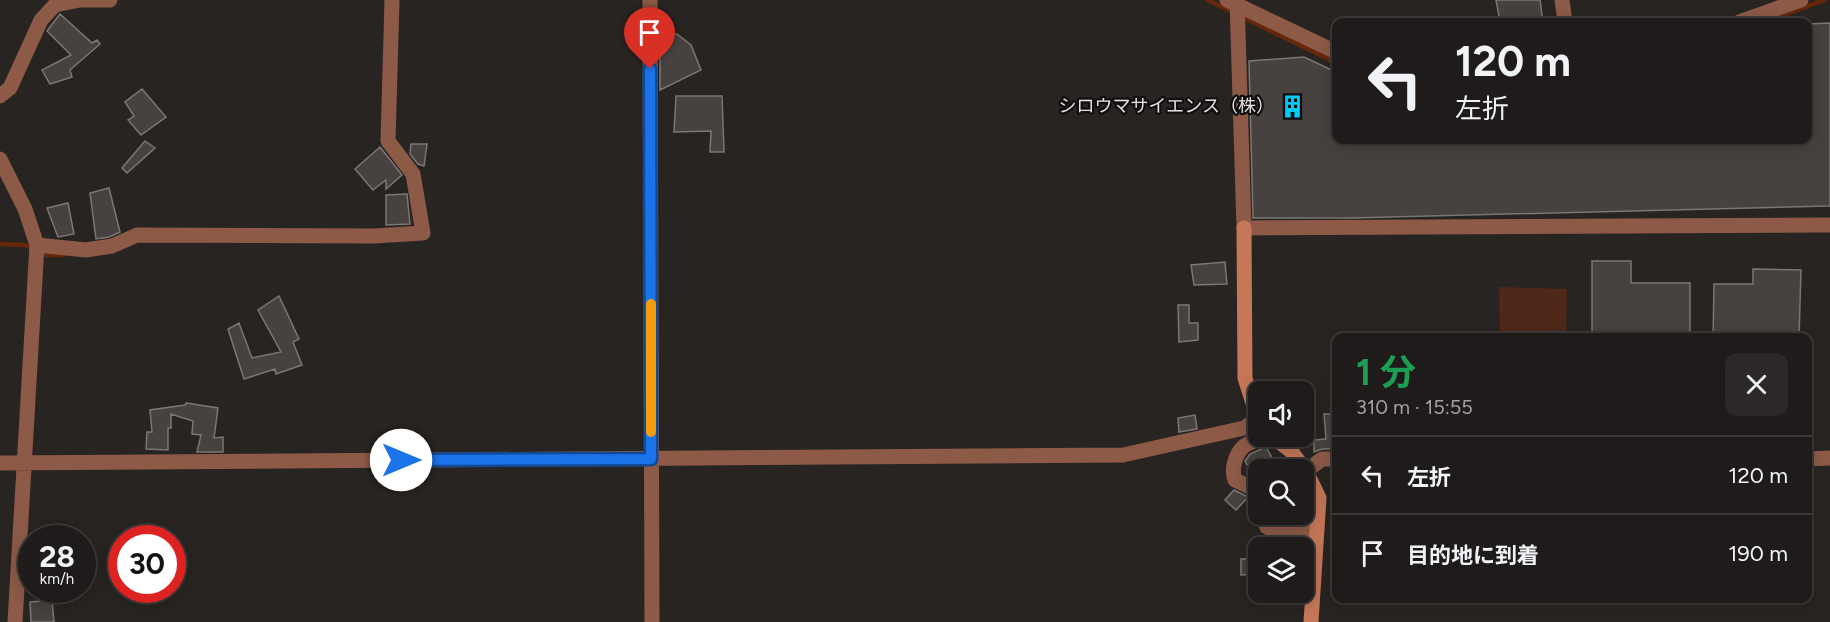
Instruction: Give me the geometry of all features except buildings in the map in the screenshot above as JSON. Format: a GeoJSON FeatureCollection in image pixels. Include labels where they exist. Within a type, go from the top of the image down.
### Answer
{"type":"FeatureCollection","features":[{"type":"Feature","properties":{"kind":"street"},"geometry":{"type":"LineString","coordinates":[[0,96],[10,88],[41,20],[55,5],[80,0],[110,0]]}},
{"type":"Feature","properties":{"kind":"street"},"geometry":{"type":"LineString","coordinates":[[38,245],[86,250],[111,246],[137,235],[374,236],[423,233],[413,174],[388,141],[392,0]]}},
{"type":"Feature","properties":{"kind":"street"},"geometry":{"type":"LineString","coordinates":[[650,0],[652,622]]}},
{"type":"Feature","properties":{"kind":"street"},"geometry":{"type":"LineString","coordinates":[[1562,0],[1564,18]]}},
{"type":"Feature","properties":{"kind":"street"},"geometry":{"type":"LineString","coordinates":[[1749,18],[1800,0]]}},
{"type":"Feature","properties":{"kind":"street"},"geometry":{"type":"LineString","coordinates":[[1248,387],[1245,378],[1244,228],[1234,2],[1332,50]]}},
{"type":"Feature","properties":{"kind":"street"},"geometry":{"type":"LineString","coordinates":[[0,159],[25,209],[38,245],[15,622]]}},
{"type":"Feature","properties":{"kind":"street"},"geometry":{"type":"LineString","coordinates":[[1244,228],[1830,225]]}},
{"type":"Feature","properties":{"kind":"street"},"geometry":{"type":"LineString","coordinates":[[0,463],[1123,455],[1248,425]]}},
{"type":"Feature","properties":{"kind":"street"},"geometry":{"type":"LineString","coordinates":[[1248,445],[1235,460],[1233,473],[1235,480],[1248,488]]}},
{"type":"Feature","properties":{"kind":"street"},"geometry":{"type":"LineString","coordinates":[[1287,447],[1292,451],[1295,459]]}},
{"type":"Feature","properties":{"kind":"street"},"geometry":{"type":"LineString","coordinates":[[1812,459],[1830,458]]}},
{"type":"Feature","properties":{"kind":"street"},"geometry":{"type":"LineString","coordinates":[[1314,462],[1332,459]]}},
{"type":"Feature","properties":{"kind":"street"},"geometry":{"type":"LineString","coordinates":[[1311,622],[1319,498],[1314,490]]}},
{"type":"Feature","properties":{"kind":"street"},"geometry":{"type":"LineString","coordinates":[[1266,525],[1276,532],[1317,529]]}},
{"type":"Feature","properties":{"kind":"shaded area"},"geometry":{"type":"Polygon","coordinates":[[[1499,287],[1567,289],[1566,333],[1500,333],[1499,287]]]}},
{"type":"Feature","properties":{"kind":"waterway"},"geometry":{"type":"LineString","coordinates":[[1208,0],[1332,61]]}},
{"type":"Feature","properties":{"kind":"waterway"},"geometry":{"type":"LineString","coordinates":[[1776,18],[1824,0]]}},
{"type":"Feature","properties":{"kind":"waterway"},"geometry":{"type":"LineString","coordinates":[[0,244],[25,245],[33,248]]}},
{"type":"Feature","properties":{"kind":"waterway"},"geometry":{"type":"LineString","coordinates":[[40,252],[47,255],[64,255]]}},
{"type":"Feature","properties":{"kind":"slow traffic"},"geometry":{"type":"LineString","coordinates":[[651,304],[651,432]]}},
{"type":"Feature","properties":{"kind":"place","name":"シロウマサイエンス（株）"},"geometry":{"type":"Point","coordinates":[1292,106]}},
{"type":"Feature","properties":{"kind":"route"},"geometry":{"type":"LineString","coordinates":[[401,460],[651,459],[650,69]]}}]}
